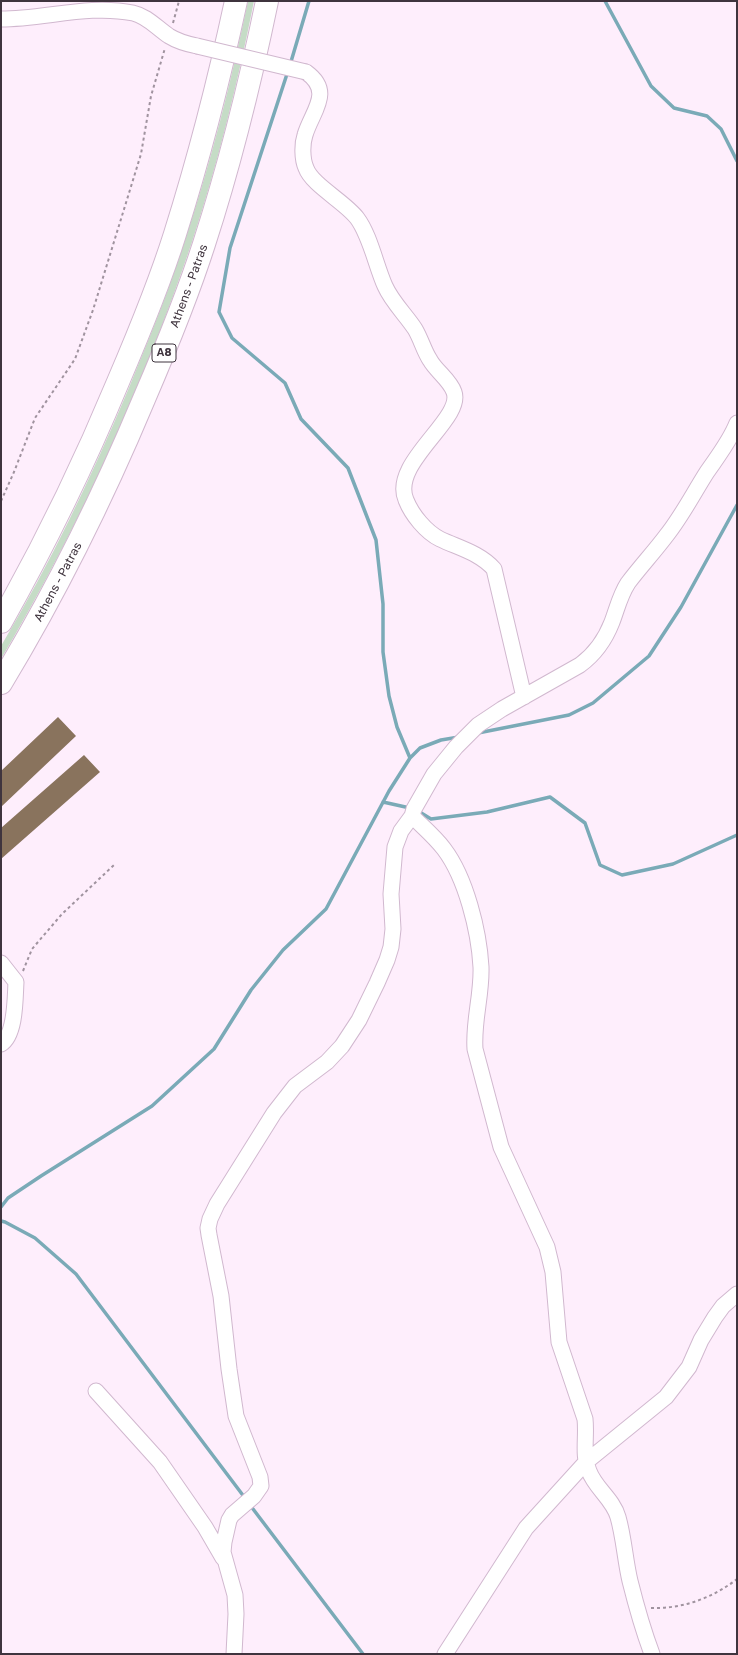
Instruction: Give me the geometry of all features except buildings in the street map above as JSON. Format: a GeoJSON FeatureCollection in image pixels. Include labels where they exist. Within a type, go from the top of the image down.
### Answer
{"type":"FeatureCollection","features":[{"type":"Feature","properties":{"kind":"highway","name":"Α8"},"geometry":{"type":"LineString","coordinates":[[1,622],[36,558],[74,483],[96,435],[154,294],[201,147],[227,44],[236,1]]}},
{"type":"Feature","properties":{"kind":"highway","name":"Athens - Patras"},"geometry":{"type":"LineString","coordinates":[[1,683],[41,614],[88,526],[123,449],[174,329],[204,245],[222,185],[252,69],[267,1]]}},
{"type":"Feature","properties":{"kind":"street"},"geometry":{"type":"LineString","coordinates":[[1,19],[20,19],[76,11],[120,11],[134,13],[148,19],[169,36],[187,44],[306,72],[312,76],[320,88],[318,106],[304,136],[303,156],[308,174],[349,209],[358,219],[386,288],[416,331],[426,354],[434,367],[451,386],[455,394],[452,407],[447,417],[410,466],[404,480],[404,496],[409,508],[418,520],[439,539],[456,545],[487,561],[494,569],[524,697]]}},
{"type":"Feature","properties":{"kind":"street"},"geometry":{"type":"LineString","coordinates":[[234,1654],[236,1614],[234,1595],[223,1552],[227,1527],[232,1515],[254,1496],[261,1486],[260,1477],[236,1416],[221,1296],[208,1228],[210,1219],[222,1195],[287,1094],[302,1079],[327,1062],[342,1046],[359,1020],[387,960],[391,947],[393,929],[391,894],[395,847],[401,831],[412,816],[422,793],[434,774],[466,735],[490,717],[580,665],[599,647],[612,622],[619,600],[628,584],[684,512],[708,471],[725,447],[737,423]]}},
{"type":"Feature","properties":{"kind":"street"},"geometry":{"type":"LineString","coordinates":[[412,816],[444,849],[453,862],[470,904],[475,922],[481,967],[474,1035],[475,1049],[501,1147],[546,1247],[553,1272],[559,1342],[585,1419],[586,1462],[589,1473],[616,1512],[622,1532],[630,1580],[652,1654]]}},
{"type":"Feature","properties":{"kind":"street"},"geometry":{"type":"LineString","coordinates":[[1,963],[16,982],[14,1012],[9,1034],[1,1044]]}},
{"type":"Feature","properties":{"kind":"street"},"geometry":{"type":"LineString","coordinates":[[445,1654],[526,1528],[586,1462],[666,1397],[689,1367],[701,1340],[714,1317],[723,1306],[737,1294]]}},
{"type":"Feature","properties":{"kind":"street"},"geometry":{"type":"LineString","coordinates":[[96,1391],[160,1462],[205,1527],[225,1562]]}},
{"type":"Feature","properties":{"kind":"path"},"geometry":{"type":"LineString","coordinates":[[1,501],[35,418],[75,359],[93,310],[141,154],[152,96],[178,1]]}},
{"type":"Feature","properties":{"kind":"path"},"geometry":{"type":"LineString","coordinates":[[16,982],[24,969],[32,949],[62,914],[115,864]]}},
{"type":"Feature","properties":{"kind":"path"},"geometry":{"type":"LineString","coordinates":[[638,1606],[663,1609],[706,1598],[726,1588],[737,1579]]}},
{"type":"Feature","properties":{"kind":"green space"},"geometry":{"type":"Polygon","coordinates":[[[248,1],[254,1],[227,122],[192,242],[173,296],[131,403],[83,508],[57,559],[1,659],[1,646],[53,552],[99,456],[128,390],[165,297],[179,259],[212,151],[235,62],[248,1]]]}},
{"type":"Feature","properties":{"kind":"waterway"},"geometry":{"type":"LineString","coordinates":[[290,65],[309,1]]}},
{"type":"Feature","properties":{"kind":"waterway"},"geometry":{"type":"LineString","coordinates":[[605,1],[651,86],[674,108],[707,116],[721,129],[737,161]]}},
{"type":"Feature","properties":{"kind":"waterway"},"geometry":{"type":"LineString","coordinates":[[288,71],[230,248],[219,312],[232,338],[285,383],[301,419],[348,468],[376,540],[383,604],[383,652],[389,696],[397,727],[410,758]]}},
{"type":"Feature","properties":{"kind":"waterway"},"geometry":{"type":"LineString","coordinates":[[478,733],[569,715],[593,703],[649,656],[681,607],[737,505]]}},
{"type":"Feature","properties":{"kind":"waterway"},"geometry":{"type":"LineString","coordinates":[[1,1207],[8,1198],[152,1106],[214,1049],[251,990],[283,950],[326,909],[389,791],[410,758],[420,748],[441,740],[459,737]]}},
{"type":"Feature","properties":{"kind":"waterway"},"geometry":{"type":"LineString","coordinates":[[418,811],[431,819],[487,812],[550,797],[585,823],[600,865],[622,875],[673,864],[737,835]]}},
{"type":"Feature","properties":{"kind":"waterway"},"geometry":{"type":"LineString","coordinates":[[383,802],[410,808]]}},
{"type":"Feature","properties":{"kind":"waterway"},"geometry":{"type":"LineString","coordinates":[[1,1221],[35,1238],[76,1274],[245,1498]]}},
{"type":"Feature","properties":{"kind":"waterway"},"geometry":{"type":"LineString","coordinates":[[250,1505],[363,1654]]}}]}
